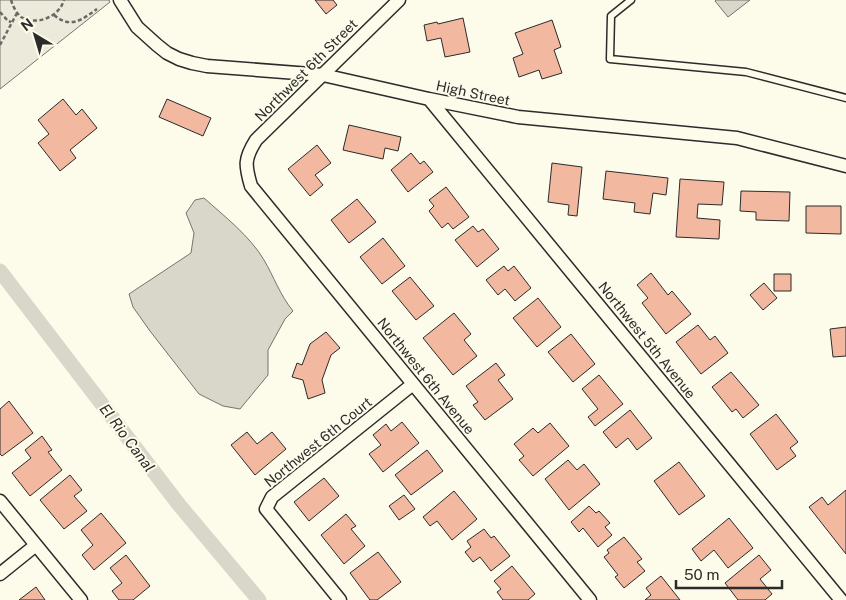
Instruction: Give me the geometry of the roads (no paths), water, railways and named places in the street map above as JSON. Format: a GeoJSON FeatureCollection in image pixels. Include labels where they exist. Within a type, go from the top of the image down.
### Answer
{"type":"FeatureCollection","features":[{"type":"Feature","properties":{"kind":"street","name":"High Street"},"geometry":{"type":"LineString","coordinates":[[120,0],[137,27],[157,45],[179,59],[192,63],[207,66],[323,75],[518,117],[737,138],[846,166]]}},
{"type":"Feature","properties":{"kind":"street","name":"Northwest 6th Street"},"geometry":{"type":"LineString","coordinates":[[246,167],[248,153],[256,140],[399,0]]}},
{"type":"Feature","properties":{"kind":"street","name":"Northwest 5th Avenue"},"geometry":{"type":"LineString","coordinates":[[429,99],[841,600]]}},
{"type":"Feature","properties":{"kind":"street","name":"Northwest 6th Avenue"},"geometry":{"type":"LineString","coordinates":[[246,167],[251,186],[590,600]]}},
{"type":"Feature","properties":{"kind":"street","name":"Northwest 6th Court"},"geometry":{"type":"LineString","coordinates":[[340,600],[266,509],[272,497],[413,384]]}},
{"type":"Feature","properties":{"kind":"street"},"geometry":{"type":"LineString","coordinates":[[0,500],[81,600]]}},
{"type":"Feature","properties":{"kind":"street"},"geometry":{"type":"LineString","coordinates":[[0,574],[36,545]]}},
{"type":"Feature","properties":{"kind":"lane"},"geometry":{"type":"LineString","coordinates":[[631,0],[611,16],[610,59],[746,72],[846,98]]}},
{"type":"Feature","properties":{"kind":"waterway","name":"El Rio Canal"},"geometry":{"type":"LineString","coordinates":[[0,271],[180,506],[259,600]]}}]}
